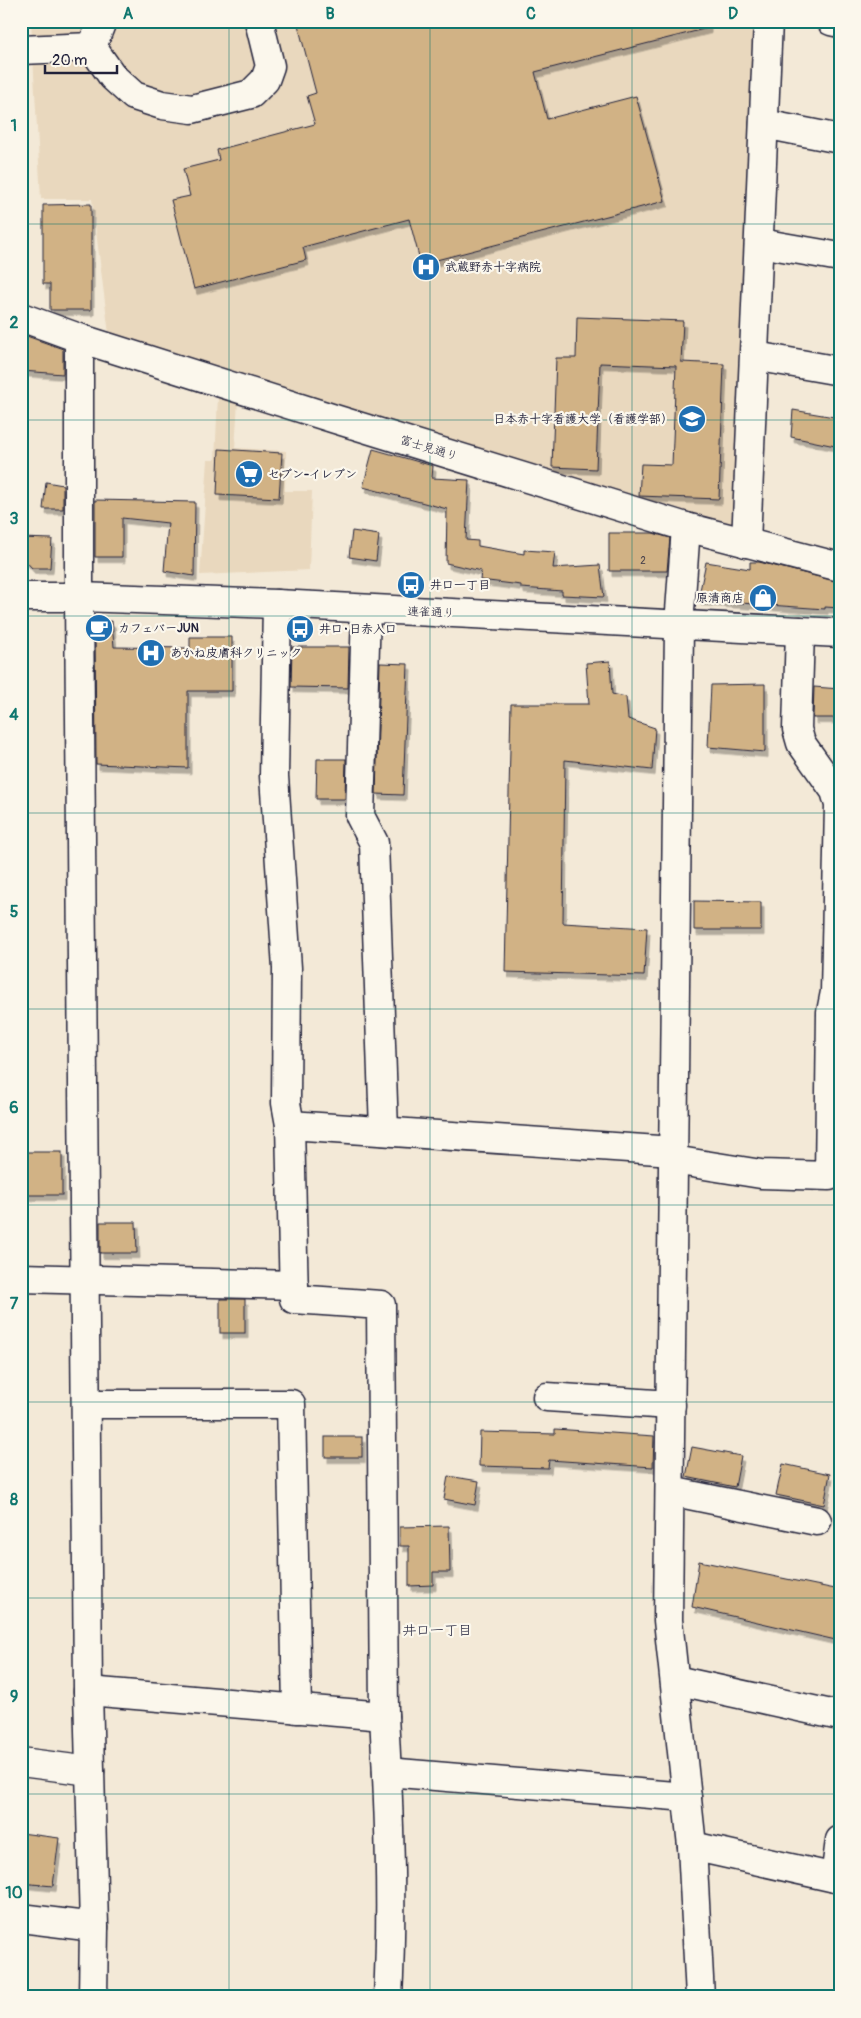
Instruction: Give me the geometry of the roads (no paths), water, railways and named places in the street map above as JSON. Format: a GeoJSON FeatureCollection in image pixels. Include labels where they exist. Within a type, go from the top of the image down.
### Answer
{"type":"FeatureCollection","features":[{"type":"Feature","properties":{"kind":"street"},"geometry":{"type":"LineString","coordinates":[[92,47],[102,21]]}},
{"type":"Feature","properties":{"kind":"street"},"geometry":{"type":"LineString","coordinates":[[92,47],[113,76],[134,96],[162,105],[192,109],[251,94],[266,80],[270,66],[259,21]]}},
{"type":"Feature","properties":{"kind":"street"},"geometry":{"type":"LineString","coordinates":[[746,543],[768,21]]}},
{"type":"Feature","properties":{"kind":"street"},"geometry":{"type":"LineString","coordinates":[[831,21],[840,23]]}},
{"type":"Feature","properties":{"kind":"street"},"geometry":{"type":"LineString","coordinates":[[21,50],[92,47]]}},
{"type":"Feature","properties":{"kind":"street"},"geometry":{"type":"LineString","coordinates":[[764,124],[840,139]]}},
{"type":"Feature","properties":{"kind":"street"},"geometry":{"type":"LineString","coordinates":[[760,243],[840,257]]}},
{"type":"Feature","properties":{"kind":"street","name":"富士見通り"},"geometry":{"type":"LineString","coordinates":[[21,317],[78,338],[334,420],[686,527],[840,567]]}},
{"type":"Feature","properties":{"kind":"street"},"geometry":{"type":"LineString","coordinates":[[78,338],[78,597],[86,1280],[88,1691],[94,1927],[93,1997]]}},
{"type":"Feature","properties":{"kind":"street"},"geometry":{"type":"LineString","coordinates":[[755,356],[840,371]]}},
{"type":"Feature","properties":{"kind":"street"},"geometry":{"type":"LineString","coordinates":[[686,527],[679,625],[668,1620],[692,1846],[700,1997]]}},
{"type":"Feature","properties":{"kind":"street","name":"連雀通り"},"geometry":{"type":"LineString","coordinates":[[21,597],[78,597],[277,604],[840,633]]}},
{"type":"Feature","properties":{"kind":"street"},"geometry":{"type":"LineString","coordinates":[[277,604],[274,776],[287,968],[286,1103],[290,1124],[294,1299],[381,1305],[384,1716],[387,1772],[390,1956],[388,1997]]}},
{"type":"Feature","properties":{"kind":"street"},"geometry":{"type":"LineString","coordinates":[[366,610],[360,816],[374,843],[384,1131]]}},
{"type":"Feature","properties":{"kind":"street"},"geometry":{"type":"LineString","coordinates":[[290,1124],[673,1156],[761,1174],[829,1176],[831,1012],[835,992],[839,805],[835,791],[801,743],[797,729],[800,631]]}},
{"type":"Feature","properties":{"kind":"street"},"geometry":{"type":"LineString","coordinates":[[21,1278],[294,1285]]}},
{"type":"Feature","properties":{"kind":"street"},"geometry":{"type":"LineString","coordinates":[[546,1397],[671,1405]]}},
{"type":"Feature","properties":{"kind":"street"},"geometry":{"type":"LineString","coordinates":[[87,1404],[291,1404],[297,1709]]}},
{"type":"Feature","properties":{"kind":"street"},"geometry":{"type":"LineString","coordinates":[[670,1491],[817,1521]]}},
{"type":"Feature","properties":{"kind":"street"},"geometry":{"type":"LineString","coordinates":[[674,1680],[840,1716]]}},
{"type":"Feature","properties":{"kind":"street"},"geometry":{"type":"LineString","coordinates":[[88,1691],[384,1716]]}},
{"type":"Feature","properties":{"kind":"street"},"geometry":{"type":"LineString","coordinates":[[21,1762],[90,1771]]}},
{"type":"Feature","properties":{"kind":"street"},"geometry":{"type":"LineString","coordinates":[[387,1772],[687,1797]]}},
{"type":"Feature","properties":{"kind":"street"},"geometry":{"type":"LineString","coordinates":[[692,1846],[837,1879],[840,1840]]}},
{"type":"Feature","properties":{"kind":"street"},"geometry":{"type":"LineString","coordinates":[[21,1918],[94,1927]]}},
{"type":"Feature","properties":{"kind":"place","name":"武蔵野赤十字病院"},"geometry":{"type":"Point","coordinates":[426,267]}},
{"type":"Feature","properties":{"kind":"place","name":"日本赤十字看護大学（看護学部）"},"geometry":{"type":"Point","coordinates":[692,419]}},
{"type":"Feature","properties":{"kind":"place","name":"セブン-イレブン"},"geometry":{"type":"Point","coordinates":[249,474]}},
{"type":"Feature","properties":{"kind":"place","name":"井口一丁目"},"geometry":{"type":"Point","coordinates":[411,585]}},
{"type":"Feature","properties":{"kind":"place","name":"原清商店"},"geometry":{"type":"Point","coordinates":[763,598]}},
{"type":"Feature","properties":{"kind":"place","name":"カフェバーJUN"},"geometry":{"type":"Point","coordinates":[99,628]}},
{"type":"Feature","properties":{"kind":"place","name":"井口･日赤入口"},"geometry":{"type":"Point","coordinates":[300,629]}},
{"type":"Feature","properties":{"kind":"place","name":"あかね皮膚科クリニック"},"geometry":{"type":"Point","coordinates":[151,653]}},
{"type":"Feature","properties":{"kind":"district","name":"井口一丁目"},"geometry":{"type":"Point","coordinates":[437,1630]}}]}
